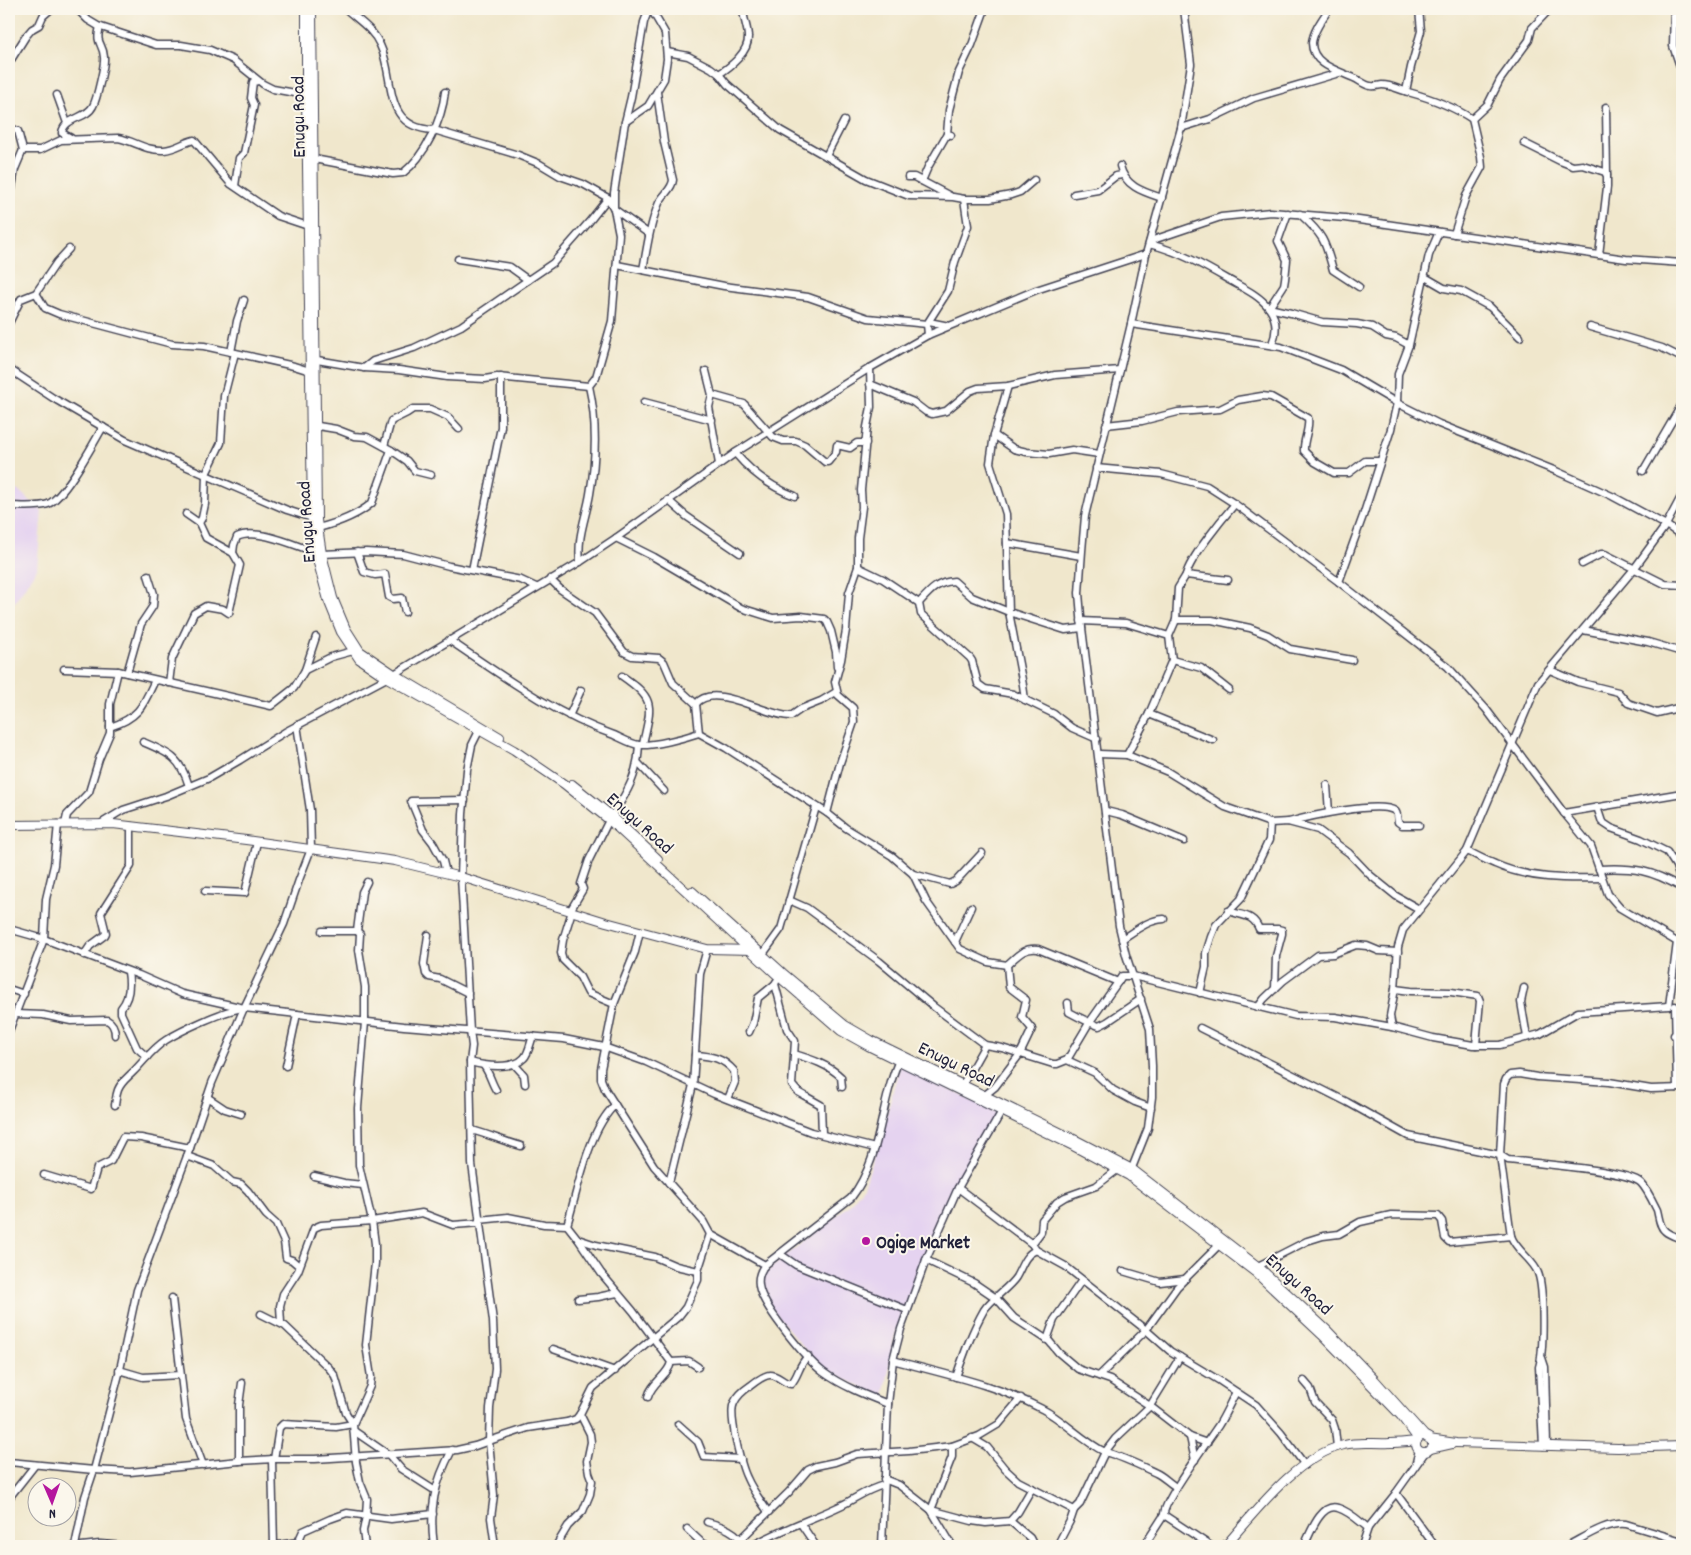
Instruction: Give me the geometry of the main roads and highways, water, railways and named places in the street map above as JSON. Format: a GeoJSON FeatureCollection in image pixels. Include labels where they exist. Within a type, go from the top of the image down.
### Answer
{"type":"FeatureCollection","features":[{"type":"Feature","properties":{"kind":"main road"},"geometry":{"type":"LineString","coordinates":[[306,9],[312,518],[324,587],[332,609],[341,632],[359,659],[539,766],[611,818]]}},
{"type":"Feature","properties":{"kind":"main road","name":"Enugu Road"},"geometry":{"type":"LineString","coordinates":[[312,9],[318,553],[333,598],[346,630],[354,643],[363,654],[390,676],[542,763],[611,818],[754,950],[763,954],[845,1025],[900,1058],[963,1084],[1130,1173],[1258,1266],[1327,1330],[1428,1438]]}},
{"type":"Feature","properties":{"kind":"main road"},"geometry":{"type":"LineString","coordinates":[[9,825],[100,824],[130,826],[395,861],[461,877],[571,911],[708,949],[754,950],[777,981],[841,1030],[900,1058],[1117,1170],[1130,1173],[1256,1273],[1372,1385],[1409,1427],[1421,1446]]}},
{"type":"Feature","properties":{"kind":"main road"},"geometry":{"type":"LineString","coordinates":[[1394,1443],[1406,1434],[1409,1427]]}},
{"type":"Feature","properties":{"kind":"main road"},"geometry":{"type":"LineString","coordinates":[[1421,1446],[1422,1437],[1456,1443]]}},
{"type":"Feature","properties":{"kind":"main road"},"geometry":{"type":"LineString","coordinates":[[1421,1446],[1431,1444],[1428,1438]]}},
{"type":"Feature","properties":{"kind":"main road"},"geometry":{"type":"LineString","coordinates":[[1225,1546],[1279,1487],[1319,1454],[1336,1447],[1355,1443],[1394,1443],[1421,1446],[1456,1443],[1618,1448],[1682,1446]]}},
{"type":"Feature","properties":{"kind":"place","name":"Ogige Market"},"geometry":{"type":"Point","coordinates":[866,1241]}}]}
